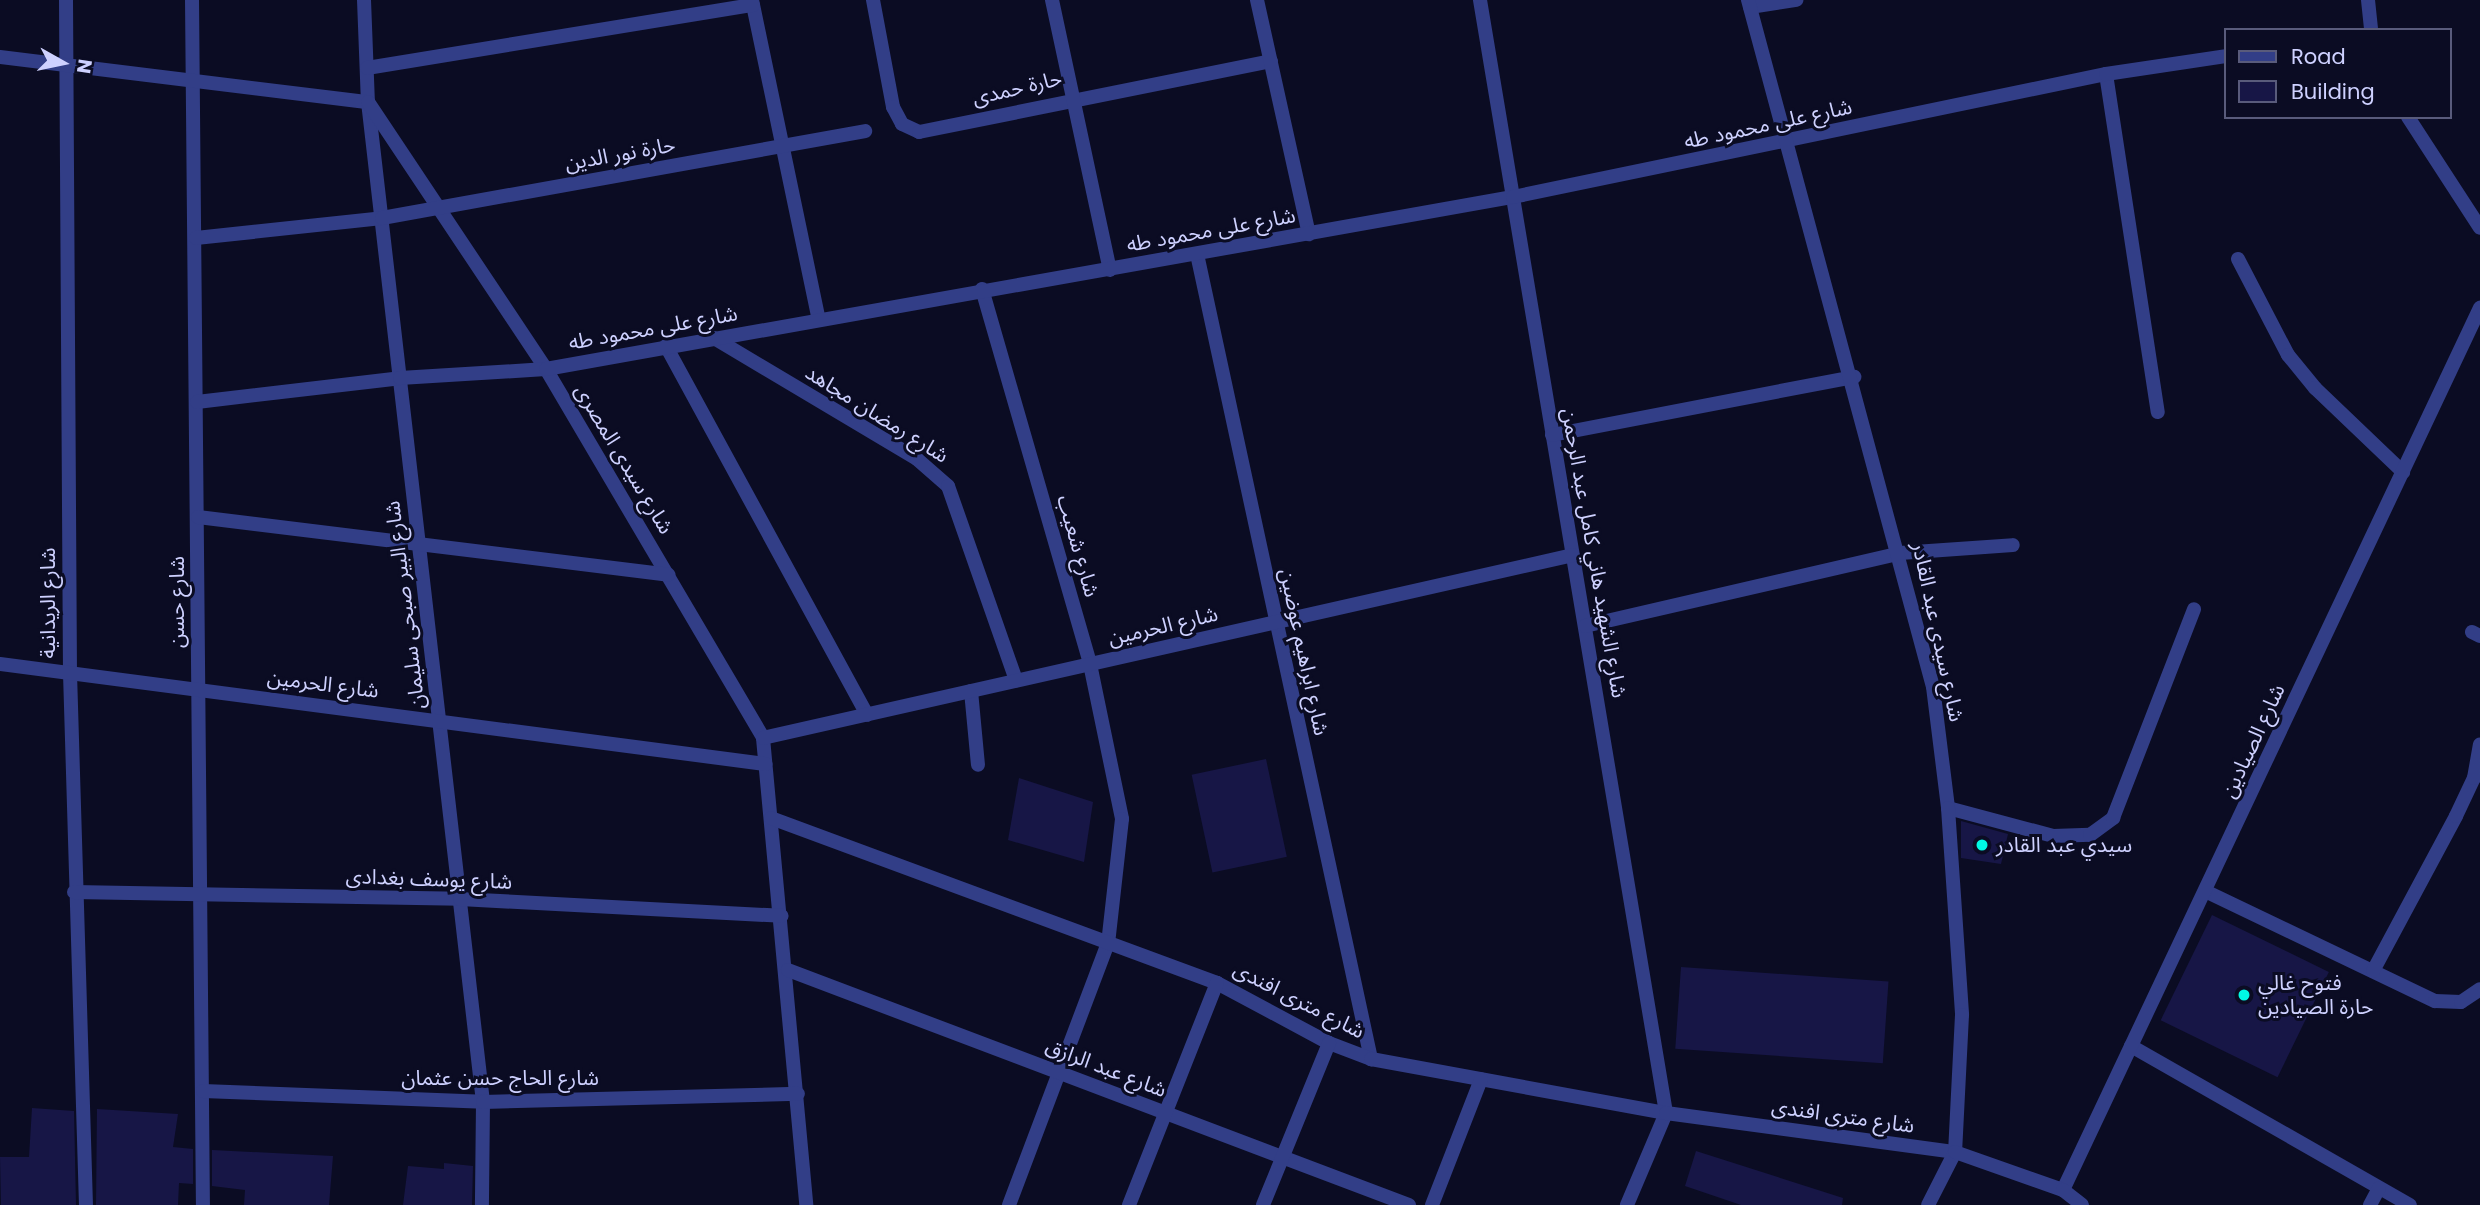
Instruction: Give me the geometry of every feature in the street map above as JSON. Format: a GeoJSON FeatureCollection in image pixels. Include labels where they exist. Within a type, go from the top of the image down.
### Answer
{"type":"FeatureCollection","features":[{"type":"Feature","properties":{"kind":"street","name":"شارع الريدانية"},"geometry":{"type":"LineString","coordinates":[[66,0],[70,673],[74,892],[86,1205]]}},
{"type":"Feature","properties":{"kind":"street","name":"شارع حسن"},"geometry":{"type":"LineString","coordinates":[[192,0],[203,1205]]}},
{"type":"Feature","properties":{"kind":"street","name":"شارع البير صبحى سليمان"},"geometry":{"type":"LineString","coordinates":[[364,0],[368,102],[482,1102],[482,1205]]}},
{"type":"Feature","properties":{"kind":"street","name":"حارة حمدى"},"geometry":{"type":"LineString","coordinates":[[873,0],[894,107],[910,130],[919,132],[1073,97],[1270,61]]}},
{"type":"Feature","properties":{"kind":"street"},"geometry":{"type":"LineString","coordinates":[[1052,0],[1110,270]]}},
{"type":"Feature","properties":{"kind":"street"},"geometry":{"type":"LineString","coordinates":[[1257,0],[1309,234]]}},
{"type":"Feature","properties":{"kind":"street","name":"شارع الشهيد هاني كامل عبد الرحمن"},"geometry":{"type":"LineString","coordinates":[[1480,0],[1666,1113]]}},
{"type":"Feature","properties":{"kind":"street"},"geometry":{"type":"LineString","coordinates":[[1749,3],[1796,0]]}},
{"type":"Feature","properties":{"kind":"street"},"geometry":{"type":"LineString","coordinates":[[2368,0],[2371,28]]}},
{"type":"Feature","properties":{"kind":"street"},"geometry":{"type":"LineString","coordinates":[[367,68],[752,2],[819,320]]}},
{"type":"Feature","properties":{"kind":"street","name":"شارع سيدى عبد القادر"},"geometry":{"type":"LineString","coordinates":[[1749,3],[1854,377],[1933,687],[1948,808],[1962,1015],[1955,1152]]}},
{"type":"Feature","properties":{"kind":"street","name":"شارع على محمود طه"},"geometry":{"type":"LineString","coordinates":[[197,402],[400,378],[546,369],[982,289],[1110,270],[1513,197],[1790,142],[2106,74],[2224,55]]}},
{"type":"Feature","properties":{"kind":"street"},"geometry":{"type":"LineString","coordinates":[[0,57],[368,102]]}},
{"type":"Feature","properties":{"kind":"street"},"geometry":{"type":"LineString","coordinates":[[2106,74],[2158,412]]}},
{"type":"Feature","properties":{"kind":"street","name":"شارع سيدى المصرى"},"geometry":{"type":"LineString","coordinates":[[368,102],[435,209],[546,369],[763,738]]}},
{"type":"Feature","properties":{"kind":"street"},"geometry":{"type":"LineString","coordinates":[[2409,119],[2480,229]]}},
{"type":"Feature","properties":{"kind":"street","name":"حارة نور الدين"},"geometry":{"type":"LineString","coordinates":[[195,239],[382,218],[865,131]]}},
{"type":"Feature","properties":{"kind":"street","name":"شارع ابراهيم عوضين"},"geometry":{"type":"LineString","coordinates":[[1197,254],[1371,1059]]}},
{"type":"Feature","properties":{"kind":"street"},"geometry":{"type":"LineString","coordinates":[[2238,259],[2288,355],[2315,388],[2403,472]]}},
{"type":"Feature","properties":{"kind":"street","name":"شارع شعيب"},"geometry":{"type":"LineString","coordinates":[[982,289],[1090,664],[1122,819],[1108,943],[1009,1205]]}},
{"type":"Feature","properties":{"kind":"street","name":"شارع الصيادين"},"geometry":{"type":"LineString","coordinates":[[2063,1190],[2480,308]]}},
{"type":"Feature","properties":{"kind":"street","name":"شارع رمضان مجاهد"},"geometry":{"type":"LineString","coordinates":[[714,338],[917,459],[948,486],[1016,680]]}},
{"type":"Feature","properties":{"kind":"street"},"geometry":{"type":"LineString","coordinates":[[666,346],[867,715]]}},
{"type":"Feature","properties":{"kind":"street"},"geometry":{"type":"LineString","coordinates":[[1552,435],[1854,377]]}},
{"type":"Feature","properties":{"kind":"street"},"geometry":{"type":"LineString","coordinates":[[198,517],[668,575]]}},
{"type":"Feature","properties":{"kind":"street"},"geometry":{"type":"LineString","coordinates":[[1585,626],[1900,553],[2013,545]]}},
{"type":"Feature","properties":{"kind":"street","name":"شارع الحرمين"},"geometry":{"type":"LineString","coordinates":[[763,738],[1573,555]]}},
{"type":"Feature","properties":{"kind":"street"},"geometry":{"type":"LineString","coordinates":[[1948,808],[2053,836],[2090,835],[2113,818],[2194,609]]}},
{"type":"Feature","properties":{"kind":"street","name":"شارع الحرمين"},"geometry":{"type":"LineString","coordinates":[[0,664],[439,719],[765,764]]}},
{"type":"Feature","properties":{"kind":"street"},"geometry":{"type":"LineString","coordinates":[[971,691],[978,765]]}},
{"type":"Feature","properties":{"kind":"street"},"geometry":{"type":"LineString","coordinates":[[763,738],[788,970],[806,1205]]}},
{"type":"Feature","properties":{"kind":"street"},"geometry":{"type":"LineString","coordinates":[[2373,971],[2461,807],[2474,778],[2480,745]]}},
{"type":"Feature","properties":{"kind":"street","name":"شارع مترى افندى"},"geometry":{"type":"LineString","coordinates":[[771,818],[1217,983],[1329,1043],[1371,1059],[1666,1113],[1955,1152]]}},
{"type":"Feature","properties":{"kind":"street"},"geometry":{"type":"LineString","coordinates":[[2205,891],[2373,971],[2448,1003],[2480,989]]}},
{"type":"Feature","properties":{"kind":"street","name":"شارع يوسف بغدادى"},"geometry":{"type":"LineString","coordinates":[[74,892],[460,899],[782,916]]}},
{"type":"Feature","properties":{"kind":"street","name":"شارع عبد الرازق"},"geometry":{"type":"LineString","coordinates":[[788,970],[1409,1205]]}},
{"type":"Feature","properties":{"kind":"street"},"geometry":{"type":"LineString","coordinates":[[1129,1205],[1217,983]]}},
{"type":"Feature","properties":{"kind":"street"},"geometry":{"type":"LineString","coordinates":[[1263,1205],[1329,1043]]}},
{"type":"Feature","properties":{"kind":"street"},"geometry":{"type":"LineString","coordinates":[[2131,1046],[2410,1205]]}},
{"type":"Feature","properties":{"kind":"street"},"geometry":{"type":"LineString","coordinates":[[1432,1205],[1481,1079]]}},
{"type":"Feature","properties":{"kind":"street","name":"شارع الحاج حسن عثمان"},"geometry":{"type":"LineString","coordinates":[[203,1091],[482,1102],[798,1094]]}},
{"type":"Feature","properties":{"kind":"street"},"geometry":{"type":"LineString","coordinates":[[1627,1205],[1666,1113]]}},
{"type":"Feature","properties":{"kind":"street"},"geometry":{"type":"LineString","coordinates":[[1928,1205],[1955,1152],[2063,1190],[2082,1205]]}},
{"type":"Feature","properties":{"kind":"street"},"geometry":{"type":"LineString","coordinates":[[2370,1205],[2379,1188]]}},
{"type":"Feature","properties":{"kind":"building"},"geometry":{"type":"Polygon","coordinates":[[[1266,759],[1287,857],[1212,873],[1192,775],[1266,759]]]}},
{"type":"Feature","properties":{"kind":"building"},"geometry":{"type":"Polygon","coordinates":[[[1019,778],[1093,802],[1084,862],[1008,840],[1019,778]]]}},
{"type":"Feature","properties":{"kind":"building","name":"سيدي عبد القادر"},"geometry":{"type":"Polygon","coordinates":[[[1961,821],[2008,834],[2001,864],[1961,858],[1961,821]]]}},
{"type":"Feature","properties":{"kind":"building","name":"فتوح غالي حارة الصيادين"},"geometry":{"type":"Polygon","coordinates":[[[2212,915],[2329,972],[2278,1077],[2161,1020],[2212,915]]]}},
{"type":"Feature","properties":{"kind":"building"},"geometry":{"type":"Polygon","coordinates":[[[1681,967],[1888,982],[1883,1063],[1675,1049],[1681,967]]]}},
{"type":"Feature","properties":{"kind":"building"},"geometry":{"type":"Polygon","coordinates":[[[32,1108],[74,1111],[76,1205],[1,1205],[0,1157],[29,1157],[32,1108]]]}},
{"type":"Feature","properties":{"kind":"building"},"geometry":{"type":"Polygon","coordinates":[[[97,1109],[178,1114],[173,1147],[193,1149],[193,1184],[179,1183],[178,1205],[96,1205],[97,1109]]]}},
{"type":"Feature","properties":{"kind":"building"},"geometry":{"type":"Polygon","coordinates":[[[212,1150],[333,1156],[329,1205],[244,1205],[245,1190],[212,1186],[212,1150]]]}},
{"type":"Feature","properties":{"kind":"building"},"geometry":{"type":"Polygon","coordinates":[[[1696,1151],[1843,1198],[1842,1205],[1741,1205],[1685,1186],[1696,1151]]]}},
{"type":"Feature","properties":{"kind":"building"},"geometry":{"type":"Polygon","coordinates":[[[444,1163],[473,1166],[472,1205],[403,1205],[408,1166],[444,1169],[444,1163]]]}},
{"type":"Feature","properties":{"kind":"place","name":"سيدي عبد القادر"},"geometry":{"type":"Point","coordinates":[1982,845]}},
{"type":"Feature","properties":{"kind":"place","name":"فتوح غالي حارة الصيادين"},"geometry":{"type":"Point","coordinates":[2244,995]}}]}
